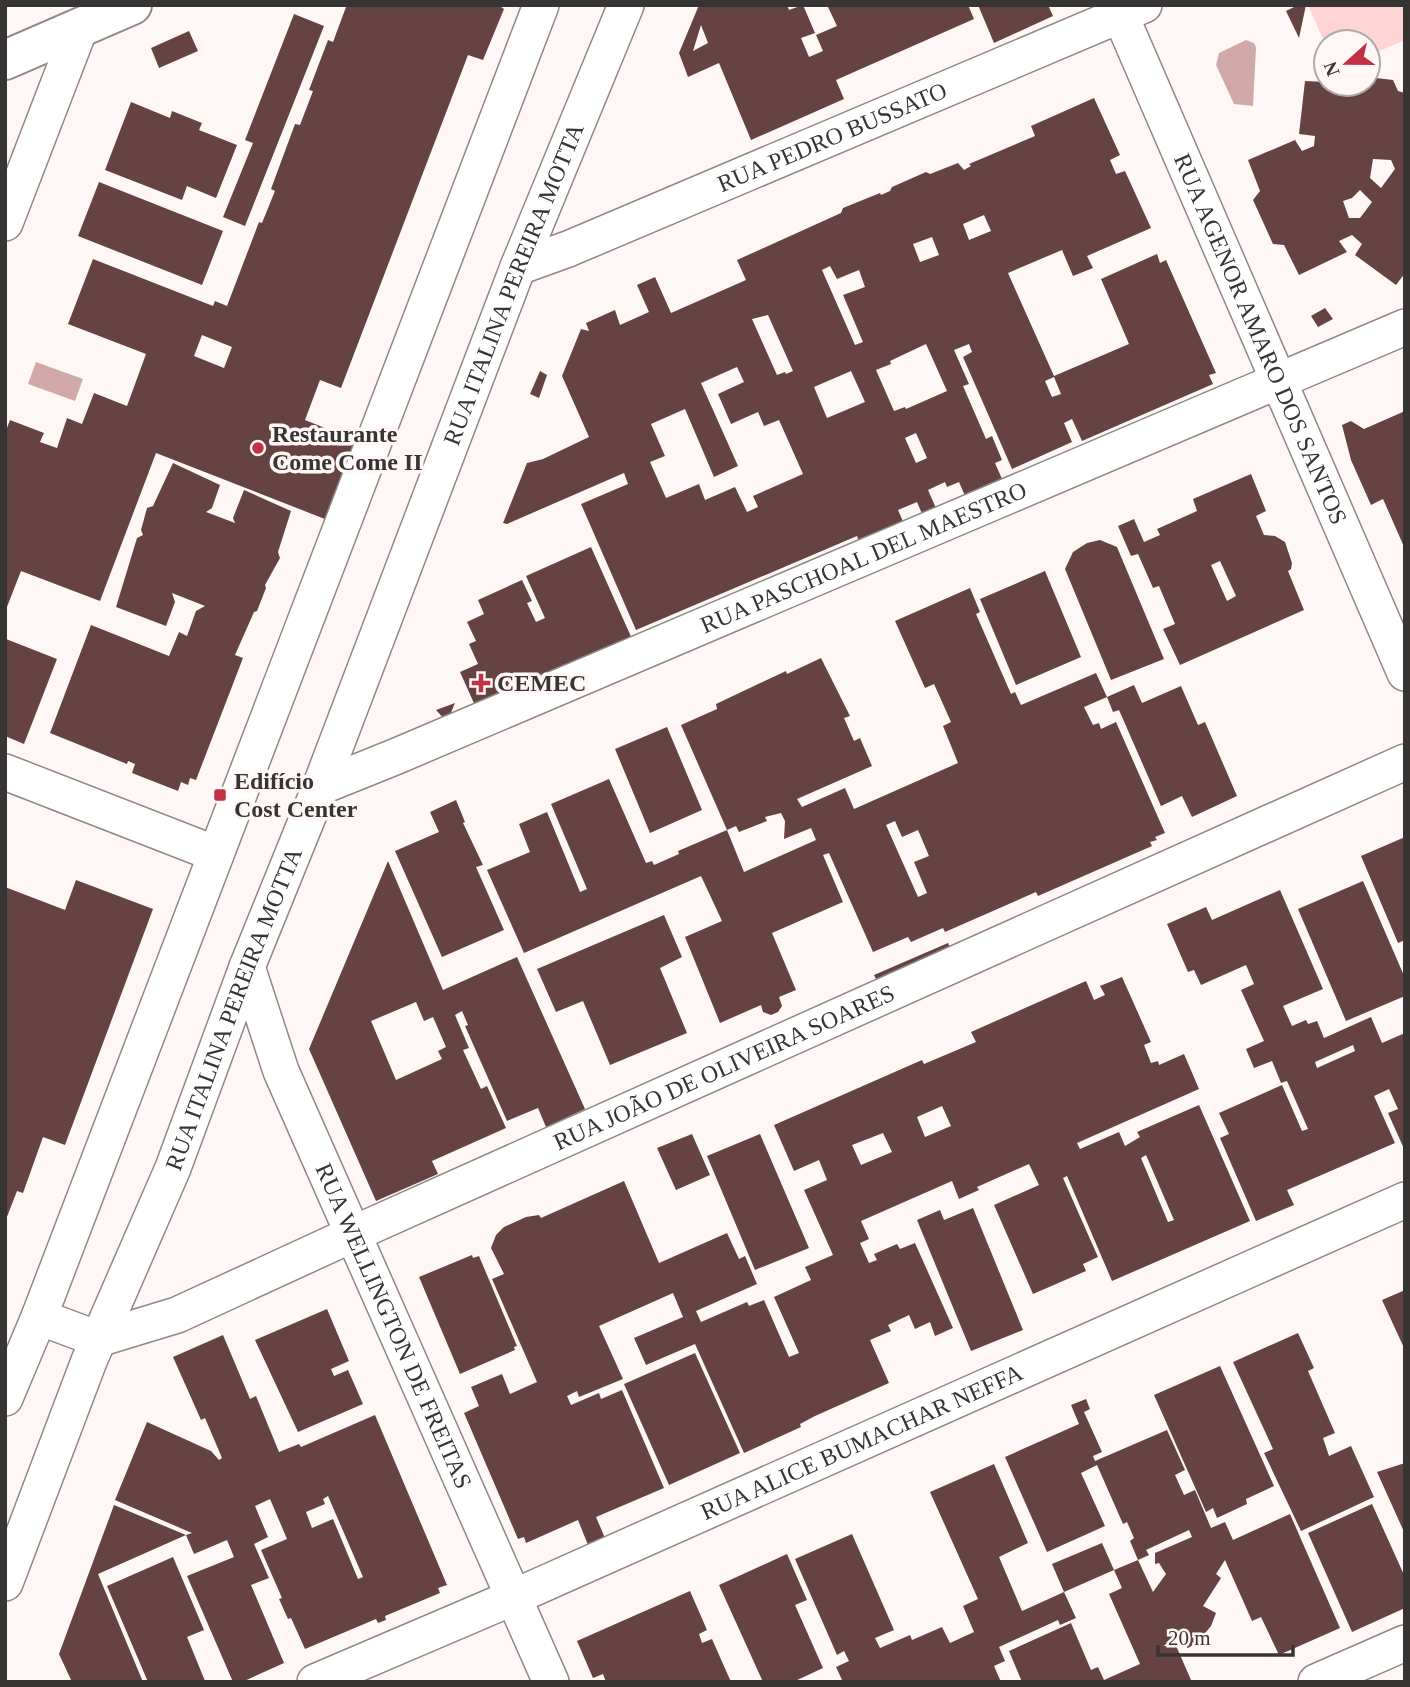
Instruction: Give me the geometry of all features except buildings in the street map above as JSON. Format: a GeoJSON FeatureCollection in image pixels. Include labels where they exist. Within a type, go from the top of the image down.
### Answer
{"type":"FeatureCollection","features":[{"type":"Feature","properties":{"kind":"street"},"geometry":{"type":"LineString","coordinates":[[5,60],[132,5]]}},
{"type":"Feature","properties":{"kind":"street"},"geometry":{"type":"LineString","coordinates":[[5,1398],[39,1317],[541,5]]}},
{"type":"Feature","properties":{"kind":"street","name":"RUA ITALINA PEREIRA MOTTA"},"geometry":{"type":"LineString","coordinates":[[5,1583],[98,1339],[173,1168],[247,967],[320,787],[518,267],[626,5]]}},
{"type":"Feature","properties":{"kind":"street","name":"RUA PEDRO BUSSATO"},"geometry":{"type":"LineString","coordinates":[[518,267],[568,249],[1127,9]]}},
{"type":"Feature","properties":{"kind":"street","name":"RUA AGENOR AMARO DOS SANTOS"},"geometry":{"type":"LineString","coordinates":[[1127,9],[1277,382],[1405,673]]}},
{"type":"Feature","properties":{"kind":"street"},"geometry":{"type":"LineString","coordinates":[[5,223],[80,28]]}},
{"type":"Feature","properties":{"kind":"street","name":"RUA PASCHOAL DEL MAESTRO"},"geometry":{"type":"LineString","coordinates":[[320,787],[1405,327]]}},
{"type":"Feature","properties":{"kind":"street","name":"RUA JOÃO DE OLIVEIRA SOARES"},"geometry":{"type":"LineString","coordinates":[[98,1339],[177,1315],[1405,762]]}},
{"type":"Feature","properties":{"kind":"street"},"geometry":{"type":"LineString","coordinates":[[5,772],[216,854]]}},
{"type":"Feature","properties":{"kind":"street","name":"RUA WELLINGTON DE FREITAS"},"geometry":{"type":"LineString","coordinates":[[247,967],[281,1071],[551,1682]]}},
{"type":"Feature","properties":{"kind":"street","name":"RUA ALICE BUMACHAR NEFFA"},"geometry":{"type":"LineString","coordinates":[[315,1682],[514,1597],[1405,1200]]}},
{"type":"Feature","properties":{"kind":"street"},"geometry":{"type":"LineString","coordinates":[[39,1317],[98,1339]]}},
{"type":"Feature","properties":{"kind":"street"},"geometry":{"type":"LineString","coordinates":[[1316,1682],[1405,1643]]}},
{"type":"Feature","properties":{"kind":"shaded area"},"geometry":{"type":"Polygon","coordinates":[[[1308,5],[1405,5],[1405,40],[1382,50],[1382,28],[1318,28],[1308,5]]]}},
{"type":"Feature","properties":{"kind":"shaded area"},"geometry":{"type":"Polygon","coordinates":[[[1246,40],[1254,43],[1256,47],[1253,106],[1234,104],[1216,65],[1219,53],[1246,40]]]}},
{"type":"Feature","properties":{"kind":"shaded area"},"geometry":{"type":"Polygon","coordinates":[[[36,362],[83,379],[75,401],[28,384],[36,362]]]}},
{"type":"Feature","properties":{"kind":"place","name":"Restaurante Come Come II"},"geometry":{"type":"Point","coordinates":[258,448]}},
{"type":"Feature","properties":{"kind":"place","name":"CEMEC"},"geometry":{"type":"Point","coordinates":[481,683]}},
{"type":"Feature","properties":{"kind":"place","name":"Edifício Cost Center"},"geometry":{"type":"Point","coordinates":[220,795]}}]}
